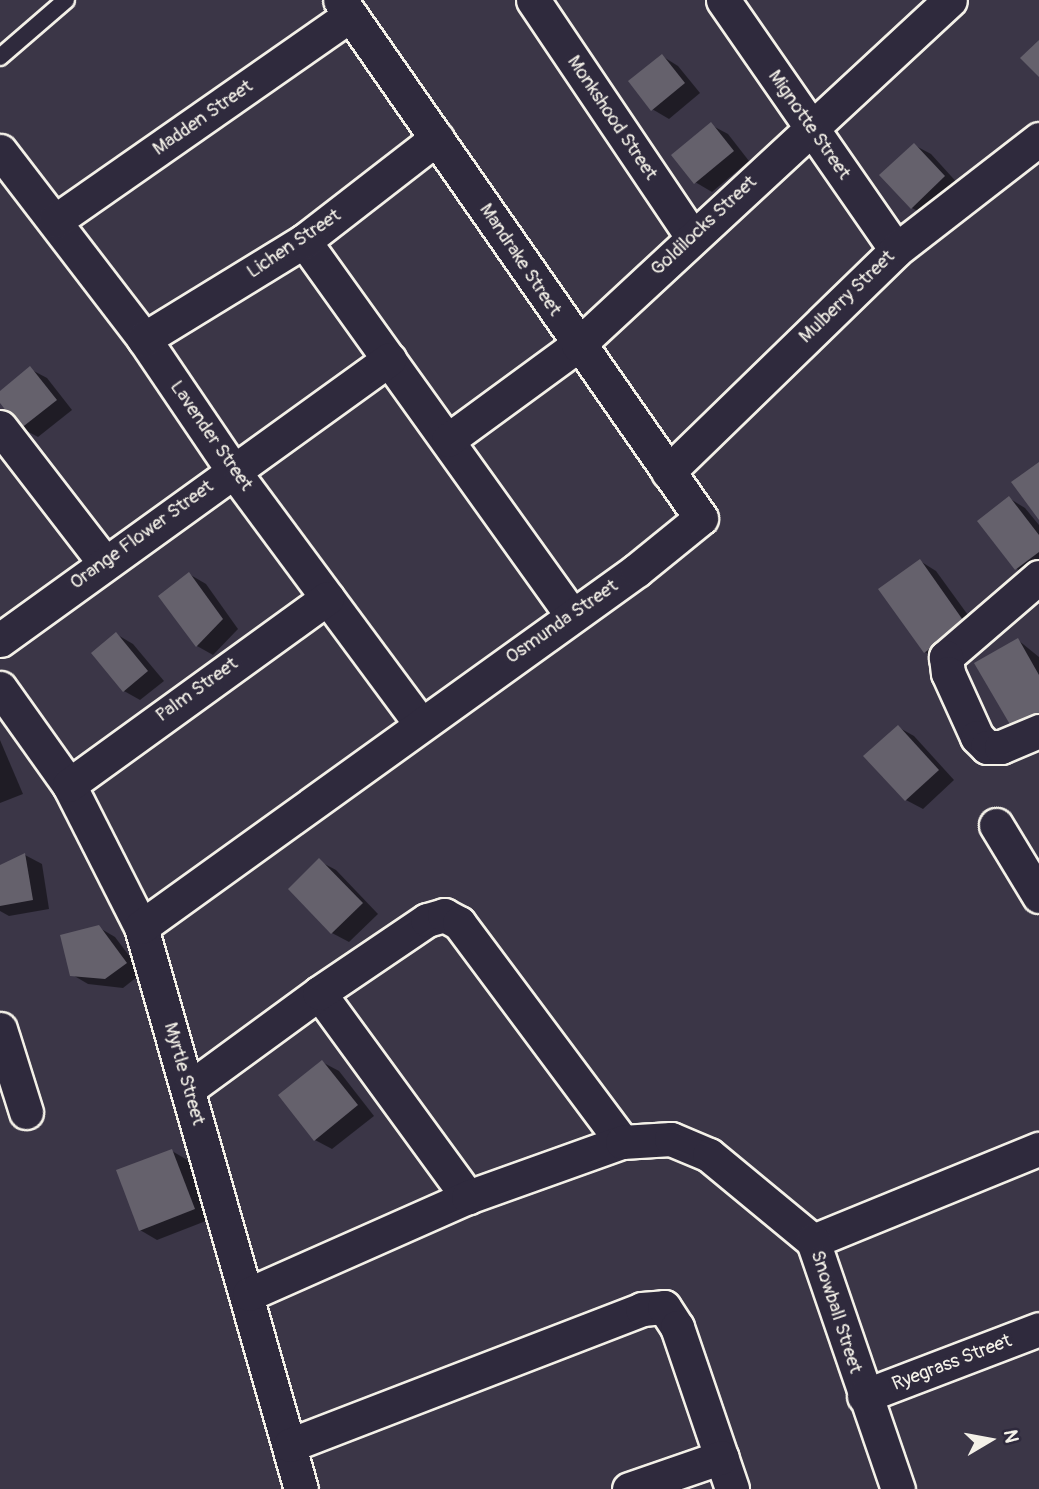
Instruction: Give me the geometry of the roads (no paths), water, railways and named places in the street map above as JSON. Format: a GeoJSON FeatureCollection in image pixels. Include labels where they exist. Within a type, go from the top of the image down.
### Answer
{"type":"FeatureCollection","features":[{"type":"Feature","properties":{"kind":"street","name":"Monkshood Street"},"geometry":{"type":"LineString","coordinates":[[533,0],[692,237]]}},
{"type":"Feature","properties":{"kind":"street","name":"Mignotte Street"},"geometry":{"type":"LineString","coordinates":[[723,0],[896,250]]}},
{"type":"Feature","properties":{"kind":"street","name":"Goldilocks Street"},"geometry":{"type":"LineString","coordinates":[[448,440],[578,345],[950,0]]}},
{"type":"Feature","properties":{"kind":"street","name":"Mandrake Street"},"geometry":{"type":"LineString","coordinates":[[346,7],[578,345],[701,518]]}},
{"type":"Feature","properties":{"kind":"street","name":"Madden Street"},"geometry":{"type":"LineString","coordinates":[[55,221],[346,7]]}},
{"type":"Feature","properties":{"kind":"street","name":"Lichen Street"},"geometry":{"type":"LineString","coordinates":[[144,339],[303,241],[437,138]]}},
{"type":"Feature","properties":{"kind":"street","name":"Mulberry Street"},"geometry":{"type":"LineString","coordinates":[[668,472],[896,250],[1039,139]]}},
{"type":"Feature","properties":{"kind":"street","name":"Lavender Street"},"geometry":{"type":"LineString","coordinates":[[0,151],[144,339],[232,469],[419,723]]}},
{"type":"Feature","properties":{"kind":"street"},"geometry":{"type":"LineString","coordinates":[[303,241],[572,615]]}},
{"type":"Feature","properties":{"kind":"street","name":"Orange Flower Street"},"geometry":{"type":"LineString","coordinates":[[0,640],[232,469],[388,359]]}},
{"type":"Feature","properties":{"kind":"street"},"geometry":{"type":"LineString","coordinates":[[0,427],[104,562]]}},
{"type":"Feature","properties":{"kind":"street","name":"Osmunda Street"},"geometry":{"type":"LineString","coordinates":[[141,927],[419,723],[572,615],[701,518]]}},
{"type":"Feature","properties":{"kind":"street"},"geometry":{"type":"LineString","coordinates":[[1039,577],[946,657],[948,673],[977,737],[987,747],[1001,747],[1039,731]]}},
{"type":"Feature","properties":{"kind":"street","name":"Palm Street"},"geometry":{"type":"LineString","coordinates":[[69,785],[327,597]]}},
{"type":"Feature","properties":{"kind":"street","name":"Myrtle Street"},"geometry":{"type":"LineString","coordinates":[[0,688],[69,785],[141,927],[249,1294],[301,1489]]}},
{"type":"Feature","properties":{"kind":"street"},"geometry":{"type":"LineString","coordinates":[[996,825],[1039,896]]}},
{"type":"Feature","properties":{"kind":"street"},"geometry":{"type":"LineString","coordinates":[[188,1089],[318,993],[427,920],[444,915],[459,923],[622,1142],[468,1197],[249,1294]]}},
{"type":"Feature","properties":{"kind":"street"},"geometry":{"type":"LineString","coordinates":[[318,993],[468,1197]]}},
{"type":"Feature","properties":{"kind":"street"},"geometry":{"type":"LineString","coordinates":[[0,1029],[26,1112]]}},
{"type":"Feature","properties":{"kind":"street","name":"Snowball Street"},"geometry":{"type":"LineString","coordinates":[[622,1142],[671,1139],[691,1145],[813,1241],[898,1489]]}},
{"type":"Feature","properties":{"kind":"street"},"geometry":{"type":"LineString","coordinates":[[813,1241],[1039,1149]]}},
{"type":"Feature","properties":{"kind":"street"},"geometry":{"type":"LineString","coordinates":[[290,1445],[642,1309],[664,1307],[677,1327],[732,1489]]}},
{"type":"Feature","properties":{"kind":"street","name":"Ryegrass Street"},"geometry":{"type":"LineString","coordinates":[[864,1396],[1039,1329]]}},
{"type":"Feature","properties":{"kind":"street"},"geometry":{"type":"LineString","coordinates":[[629,1489],[722,1457]]}},
{"type":"Feature","properties":{"kind":"lane"},"geometry":{"type":"LineString","coordinates":[[0,57],[66,0]]}}]}
